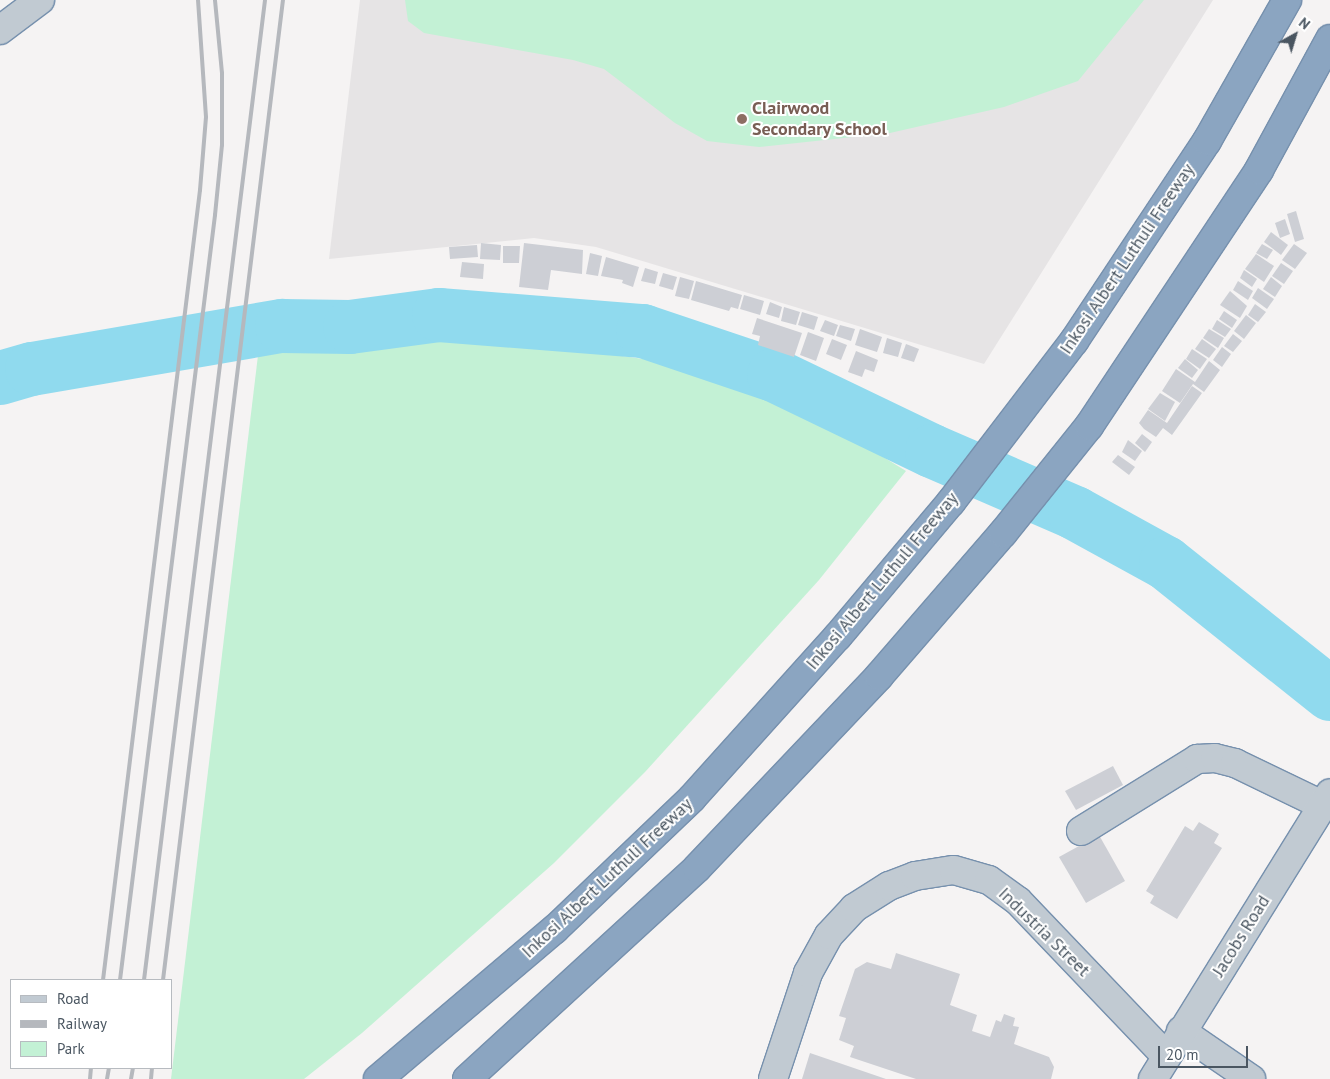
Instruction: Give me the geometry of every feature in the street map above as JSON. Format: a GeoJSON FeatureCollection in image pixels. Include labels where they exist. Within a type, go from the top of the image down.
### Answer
{"type":"FeatureCollection","features":[{"type":"Feature","properties":{"kind":"highway","name":"Inkosi Albert Luthuli Freeway"},"geometry":{"type":"LineString","coordinates":[[378,1079],[554,930],[692,798],[838,636],[951,502],[1074,341],[1207,141],[1287,0]]}},
{"type":"Feature","properties":{"kind":"highway"},"geometry":{"type":"LineString","coordinates":[[467,1079],[697,868],[879,676],[1003,533],[1089,426],[1259,170],[1330,39]]}},
{"type":"Feature","properties":{"kind":"street"},"geometry":{"type":"LineString","coordinates":[[0,30],[40,0]]}},
{"type":"Feature","properties":{"kind":"street"},"geometry":{"type":"LineString","coordinates":[[1081,831],[1197,759],[1215,758],[1235,763],[1326,799]]}},
{"type":"Feature","properties":{"kind":"street","name":"Jacobs Road"},"geometry":{"type":"LineString","coordinates":[[1160,1067],[1326,799]]}},
{"type":"Feature","properties":{"kind":"street","name":"Industria Street"},"geometry":{"type":"LineString","coordinates":[[773,1079],[808,973],[829,935],[854,908],[889,886],[915,876],[954,870],[989,880],[1018,902],[1160,1067]]}},
{"type":"Feature","properties":{"kind":"street"},"geometry":{"type":"LineString","coordinates":[[1181,1031],[1251,1079]]}},
{"type":"Feature","properties":{"kind":"shaded area","name":"Clairwood Secondary School"},"geometry":{"type":"Polygon","coordinates":[[[360,0],[1213,0],[984,364],[596,247],[534,238],[329,259],[360,0]]]}},
{"type":"Feature","properties":{"kind":"green space"},"geometry":{"type":"Polygon","coordinates":[[[405,0],[1144,0],[1078,81],[1004,107],[890,133],[759,147],[707,141],[675,123],[604,69],[573,60],[424,33],[408,21],[405,0]]]}},
{"type":"Feature","properties":{"kind":"green space"},"geometry":{"type":"Polygon","coordinates":[[[384,339],[567,348],[664,362],[756,388],[833,426],[906,471],[819,580],[645,772],[554,863],[362,1033],[304,1079],[171,1079],[259,347],[384,339]]]}},
{"type":"Feature","properties":{"kind":"building"},"geometry":{"type":"Polygon","coordinates":[[[1296,211],[1304,239],[1295,242],[1287,214],[1296,211]]]}},
{"type":"Feature","properties":{"kind":"building"},"geometry":{"type":"Polygon","coordinates":[[[1285,219],[1290,234],[1280,238],[1275,223],[1285,219]]]}},
{"type":"Feature","properties":{"kind":"building"},"geometry":{"type":"Polygon","coordinates":[[[1271,232],[1288,245],[1281,255],[1264,242],[1271,232]]]}},
{"type":"Feature","properties":{"kind":"building"},"geometry":{"type":"Polygon","coordinates":[[[481,243],[501,245],[500,260],[480,259],[481,243]]]}},
{"type":"Feature","properties":{"kind":"building"},"geometry":{"type":"Polygon","coordinates":[[[524,243],[583,250],[582,274],[551,270],[548,290],[519,287],[524,243]]]}},
{"type":"Feature","properties":{"kind":"building"},"geometry":{"type":"Polygon","coordinates":[[[1262,244],[1273,250],[1267,259],[1256,253],[1262,244]]]}},
{"type":"Feature","properties":{"kind":"building"},"geometry":{"type":"Polygon","coordinates":[[[1294,244],[1307,253],[1295,269],[1282,260],[1294,244]]]}},
{"type":"Feature","properties":{"kind":"building"},"geometry":{"type":"Polygon","coordinates":[[[477,245],[478,257],[450,259],[449,247],[477,245]]]}},
{"type":"Feature","properties":{"kind":"building"},"geometry":{"type":"Polygon","coordinates":[[[503,246],[520,246],[519,263],[503,263],[503,246]]]}},
{"type":"Feature","properties":{"kind":"building"},"geometry":{"type":"Polygon","coordinates":[[[590,253],[602,256],[598,276],[586,274],[590,253]]]}},
{"type":"Feature","properties":{"kind":"building"},"geometry":{"type":"Polygon","coordinates":[[[1256,254],[1274,266],[1264,282],[1245,269],[1256,254]]]}},
{"type":"Feature","properties":{"kind":"building"},"geometry":{"type":"Polygon","coordinates":[[[606,257],[639,267],[633,287],[622,283],[623,280],[601,276],[606,257]]]}},
{"type":"Feature","properties":{"kind":"building"},"geometry":{"type":"Polygon","coordinates":[[[462,262],[484,264],[483,279],[460,277],[462,262]]]}},
{"type":"Feature","properties":{"kind":"building"},"geometry":{"type":"Polygon","coordinates":[[[1281,263],[1293,271],[1284,284],[1272,276],[1281,263]]]}},
{"type":"Feature","properties":{"kind":"building"},"geometry":{"type":"Polygon","coordinates":[[[645,268],[658,272],[655,284],[641,281],[645,268]]]}},
{"type":"Feature","properties":{"kind":"building"},"geometry":{"type":"Polygon","coordinates":[[[1244,270],[1257,279],[1252,287],[1240,278],[1244,270]]]}},
{"type":"Feature","properties":{"kind":"building"},"geometry":{"type":"Polygon","coordinates":[[[663,273],[677,277],[673,290],[659,286],[663,273]]]}},
{"type":"Feature","properties":{"kind":"building"},"geometry":{"type":"Polygon","coordinates":[[[680,277],[694,281],[689,299],[675,296],[680,277]]]}},
{"type":"Feature","properties":{"kind":"building"},"geometry":{"type":"Polygon","coordinates":[[[1271,277],[1282,286],[1275,297],[1263,289],[1271,277]]]}},
{"type":"Feature","properties":{"kind":"building"},"geometry":{"type":"Polygon","coordinates":[[[696,281],[742,295],[738,309],[731,307],[729,311],[691,300],[696,281]]]}},
{"type":"Feature","properties":{"kind":"building"},"geometry":{"type":"Polygon","coordinates":[[[1238,281],[1253,291],[1248,300],[1233,290],[1238,281]]]}},
{"type":"Feature","properties":{"kind":"building"},"geometry":{"type":"Polygon","coordinates":[[[1258,288],[1274,299],[1267,309],[1252,298],[1258,288]]]}},
{"type":"Feature","properties":{"kind":"building"},"geometry":{"type":"Polygon","coordinates":[[[1230,291],[1247,306],[1240,318],[1220,305],[1230,291]]]}},
{"type":"Feature","properties":{"kind":"building"},"geometry":{"type":"Polygon","coordinates":[[[744,295],[764,301],[760,315],[740,309],[744,295]]]}},
{"type":"Feature","properties":{"kind":"building"},"geometry":{"type":"Polygon","coordinates":[[[770,302],[782,307],[779,318],[766,314],[770,302]]]}},
{"type":"Feature","properties":{"kind":"building"},"geometry":{"type":"Polygon","coordinates":[[[1255,304],[1266,312],[1258,322],[1248,315],[1255,304]]]}},
{"type":"Feature","properties":{"kind":"building"},"geometry":{"type":"Polygon","coordinates":[[[784,307],[800,312],[796,325],[781,321],[784,307]]]}},
{"type":"Feature","properties":{"kind":"building"},"geometry":{"type":"Polygon","coordinates":[[[1224,311],[1237,320],[1232,328],[1219,319],[1224,311]]]}},
{"type":"Feature","properties":{"kind":"building"},"geometry":{"type":"Polygon","coordinates":[[[802,312],[818,317],[814,330],[798,325],[802,312]]]}},
{"type":"Feature","properties":{"kind":"building"},"geometry":{"type":"Polygon","coordinates":[[[1246,315],[1256,323],[1244,339],[1234,331],[1246,315]]]}},
{"type":"Feature","properties":{"kind":"building"},"geometry":{"type":"Polygon","coordinates":[[[757,318],[802,333],[794,357],[758,345],[760,336],[752,334],[757,318]]]}},
{"type":"Feature","properties":{"kind":"building"},"geometry":{"type":"Polygon","coordinates":[[[825,320],[838,325],[834,336],[820,331],[825,320]]]}},
{"type":"Feature","properties":{"kind":"building"},"geometry":{"type":"Polygon","coordinates":[[[1217,320],[1231,329],[1225,337],[1212,329],[1217,320]]]}},
{"type":"Feature","properties":{"kind":"building"},"geometry":{"type":"Polygon","coordinates":[[[840,325],[855,329],[851,341],[836,336],[840,325]]]}},
{"type":"Feature","properties":{"kind":"building"},"geometry":{"type":"Polygon","coordinates":[[[860,329],[882,337],[877,352],[855,345],[860,329]]]}},
{"type":"Feature","properties":{"kind":"building"},"geometry":{"type":"Polygon","coordinates":[[[1209,329],[1224,338],[1218,348],[1203,338],[1209,329]]]}},
{"type":"Feature","properties":{"kind":"building"},"geometry":{"type":"Polygon","coordinates":[[[808,332],[824,338],[816,361],[800,355],[808,332]]]}},
{"type":"Feature","properties":{"kind":"building"},"geometry":{"type":"Polygon","coordinates":[[[1233,334],[1242,341],[1233,352],[1224,346],[1233,334]]]}},
{"type":"Feature","properties":{"kind":"building"},"geometry":{"type":"Polygon","coordinates":[[[887,338],[902,343],[898,357],[883,353],[887,338]]]}},
{"type":"Feature","properties":{"kind":"building"},"geometry":{"type":"Polygon","coordinates":[[[832,339],[847,345],[841,360],[826,354],[832,339]]]}},
{"type":"Feature","properties":{"kind":"building"},"geometry":{"type":"Polygon","coordinates":[[[1202,339],[1216,349],[1209,358],[1195,349],[1202,339]]]}},
{"type":"Feature","properties":{"kind":"building"},"geometry":{"type":"Polygon","coordinates":[[[906,344],[919,349],[914,362],[901,358],[906,344]]]}},
{"type":"Feature","properties":{"kind":"building"},"geometry":{"type":"Polygon","coordinates":[[[1222,347],[1231,354],[1222,367],[1213,360],[1222,347]]]}},
{"type":"Feature","properties":{"kind":"building"},"geometry":{"type":"Polygon","coordinates":[[[1192,349],[1207,359],[1200,369],[1186,359],[1192,349]]]}},
{"type":"Feature","properties":{"kind":"building"},"geometry":{"type":"Polygon","coordinates":[[[856,351],[878,360],[874,372],[865,369],[862,377],[848,372],[856,351]]]}},
{"type":"Feature","properties":{"kind":"building"},"geometry":{"type":"Polygon","coordinates":[[[1185,359],[1198,370],[1192,378],[1178,368],[1185,359]]]}},
{"type":"Feature","properties":{"kind":"building"},"geometry":{"type":"Polygon","coordinates":[[[1209,361],[1220,370],[1204,392],[1193,384],[1180,403],[1162,391],[1176,369],[1195,382],[1209,361]]]}},
{"type":"Feature","properties":{"kind":"building"},"geometry":{"type":"Polygon","coordinates":[[[1192,386],[1202,393],[1172,435],[1163,428],[1156,437],[1139,423],[1148,410],[1167,423],[1192,386]]]}},
{"type":"Feature","properties":{"kind":"building"},"geometry":{"type":"Polygon","coordinates":[[[1160,393],[1175,402],[1165,421],[1148,409],[1160,393]]]}},
{"type":"Feature","properties":{"kind":"building"},"geometry":{"type":"Polygon","coordinates":[[[1142,434],[1152,442],[1145,452],[1135,443],[1142,434]]]}},
{"type":"Feature","properties":{"kind":"building"},"geometry":{"type":"Polygon","coordinates":[[[1128,440],[1142,451],[1135,461],[1122,452],[1128,440]]]}},
{"type":"Feature","properties":{"kind":"building"},"geometry":{"type":"Polygon","coordinates":[[[1118,455],[1135,467],[1129,475],[1112,462],[1118,455]]]}},
{"type":"Feature","properties":{"kind":"building"},"geometry":{"type":"Polygon","coordinates":[[[1113,766],[1123,785],[1076,810],[1065,791],[1113,766]]]}},
{"type":"Feature","properties":{"kind":"building"},"geometry":{"type":"Polygon","coordinates":[[[1199,822],[1219,834],[1214,843],[1222,848],[1177,919],[1150,903],[1154,896],[1146,891],[1185,826],[1193,831],[1199,822]]]}},
{"type":"Feature","properties":{"kind":"building"},"geometry":{"type":"Polygon","coordinates":[[[1099,835],[1125,881],[1086,903],[1059,857],[1099,835]]]}},
{"type":"Feature","properties":{"kind":"building"},"geometry":{"type":"Polygon","coordinates":[[[896,953],[960,974],[950,1005],[977,1015],[972,1031],[990,1037],[996,1020],[1001,1022],[1004,1014],[1015,1018],[1013,1026],[1019,1027],[1014,1044],[1049,1057],[1054,1067],[1051,1079],[916,1079],[850,1057],[854,1046],[839,1040],[846,1018],[839,1016],[855,969],[867,962],[891,969],[896,953]]]}},
{"type":"Feature","properties":{"kind":"building"},"geometry":{"type":"Polygon","coordinates":[[[810,1053],[886,1079],[802,1079],[810,1053]]]}},
{"type":"Feature","properties":{"kind":"waterway"},"geometry":{"type":"LineString","coordinates":[[0,378],[32,369],[282,326],[350,327],[439,315],[643,331],[774,375],[932,451],[1075,513],[1166,563],[1330,694]]}},
{"type":"Feature","properties":{"kind":"railway"},"geometry":{"type":"LineString","coordinates":[[103,979],[200,190],[206,117],[198,0]]}},
{"type":"Feature","properties":{"kind":"railway"},"geometry":{"type":"LineString","coordinates":[[120,979],[215,215],[222,145],[222,73],[215,0]]}},
{"type":"Feature","properties":{"kind":"railway"},"geometry":{"type":"LineString","coordinates":[[144,979],[265,0]]}},
{"type":"Feature","properties":{"kind":"railway"},"geometry":{"type":"LineString","coordinates":[[163,979],[283,0]]}},
{"type":"Feature","properties":{"kind":"railway"},"geometry":{"type":"LineString","coordinates":[[90,1079],[91,1069]]}},
{"type":"Feature","properties":{"kind":"railway"},"geometry":{"type":"LineString","coordinates":[[107,1079],[109,1069]]}},
{"type":"Feature","properties":{"kind":"railway"},"geometry":{"type":"LineString","coordinates":[[131,1079],[133,1069]]}},
{"type":"Feature","properties":{"kind":"railway"},"geometry":{"type":"LineString","coordinates":[[151,1079],[152,1069]]}},
{"type":"Feature","properties":{"kind":"place","name":"Clairwood Secondary School"},"geometry":{"type":"Point","coordinates":[742,119]}}]}
